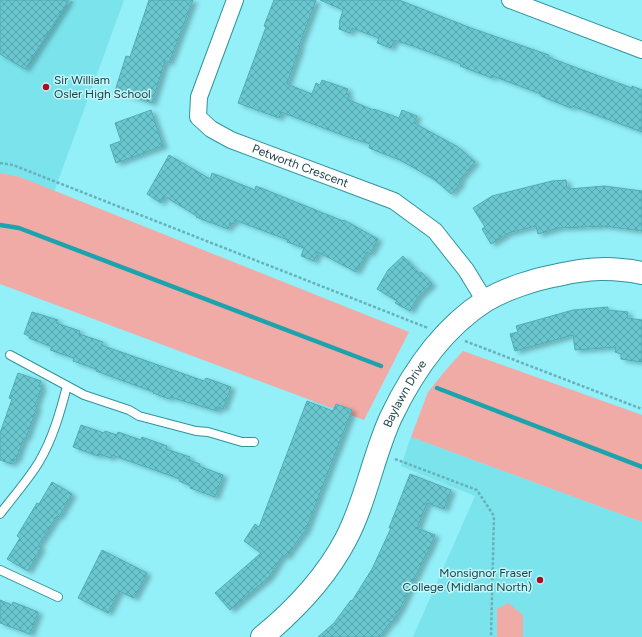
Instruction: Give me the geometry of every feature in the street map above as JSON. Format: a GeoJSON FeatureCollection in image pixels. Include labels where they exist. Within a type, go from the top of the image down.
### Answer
{"type":"FeatureCollection","features":[{"type":"Feature","properties":{"kind":"street","name":"Petworth Crescent"},"geometry":{"type":"LineString","coordinates":[[235,0],[199,96],[198,117],[211,129],[232,140],[394,202],[435,231],[466,270],[485,301]]}},
{"type":"Feature","properties":{"kind":"street"},"geometry":{"type":"LineString","coordinates":[[510,0],[642,50]]}},
{"type":"Feature","properties":{"kind":"street","name":"Baylawn Drive"},"geometry":{"type":"LineString","coordinates":[[262,637],[291,611],[325,572],[346,539],[358,511],[390,419],[408,384],[432,351],[461,320],[485,301],[535,280],[584,269],[630,271],[642,274]]}},
{"type":"Feature","properties":{"kind":"lane"},"geometry":{"type":"LineString","coordinates":[[10,355],[84,394],[129,410],[140,416],[196,432],[208,432],[242,442],[254,442]]}},
{"type":"Feature","properties":{"kind":"lane"},"geometry":{"type":"LineString","coordinates":[[0,514],[38,464],[55,430],[67,386]]}},
{"type":"Feature","properties":{"kind":"lane"},"geometry":{"type":"LineString","coordinates":[[0,570],[58,597]]}},
{"type":"Feature","properties":{"kind":"path"},"geometry":{"type":"LineString","coordinates":[[30,67],[73,0]]}},
{"type":"Feature","properties":{"kind":"path"},"geometry":{"type":"LineString","coordinates":[[0,163],[13,165],[642,409]]}},
{"type":"Feature","properties":{"kind":"path"},"geometry":{"type":"LineString","coordinates":[[378,452],[477,490],[494,516],[491,637]]}},
{"type":"Feature","properties":{"kind":"shaded area","name":"Sir William Osler High School"},"geometry":{"type":"Polygon","coordinates":[[[0,0],[124,0],[54,192],[20,177],[0,173],[0,0]]]}},
{"type":"Feature","properties":{"kind":"shaded area"},"geometry":{"type":"Polygon","coordinates":[[[0,173],[20,177],[409,332],[364,420],[0,284],[0,173]]]}},
{"type":"Feature","properties":{"kind":"shaded area"},"geometry":{"type":"Polygon","coordinates":[[[463,351],[642,415],[642,522],[411,437],[428,392],[463,351]]]}},
{"type":"Feature","properties":{"kind":"shaded area","name":"Monsignor Fraser College (Midland North)"},"geometry":{"type":"Polygon","coordinates":[[[411,437],[642,522],[642,637],[413,637],[475,496],[401,466],[411,437]]]}},
{"type":"Feature","properties":{"kind":"shaded area"},"geometry":{"type":"Polygon","coordinates":[[[508,603],[523,615],[523,637],[497,637],[497,609],[508,603]]]}},
{"type":"Feature","properties":{"kind":"building"},"geometry":{"type":"Polygon","coordinates":[[[0,0],[69,0],[25,69],[0,54],[0,0]]]}},
{"type":"Feature","properties":{"kind":"building"},"geometry":{"type":"Polygon","coordinates":[[[149,0],[193,0],[169,63],[165,61],[152,103],[115,91],[126,56],[130,57],[149,0]]]}},
{"type":"Feature","properties":{"kind":"building"},"geometry":{"type":"Polygon","coordinates":[[[274,0],[316,0],[287,84],[312,94],[316,83],[320,85],[322,80],[348,89],[346,94],[349,95],[347,99],[373,110],[374,109],[399,118],[402,110],[417,116],[414,123],[458,147],[475,162],[460,179],[460,184],[451,194],[435,180],[400,160],[369,148],[370,144],[281,112],[279,118],[238,103],[266,27],[264,26],[274,0]]]}},
{"type":"Feature","properties":{"kind":"building"},"geometry":{"type":"Polygon","coordinates":[[[320,0],[399,0],[471,28],[549,55],[548,57],[580,69],[632,88],[632,86],[642,90],[642,132],[572,106],[571,108],[541,96],[541,94],[493,76],[492,78],[460,66],[461,64],[413,46],[394,40],[391,48],[377,43],[379,38],[352,28],[350,33],[339,29],[339,23],[343,10],[320,0]]]}},
{"type":"Feature","properties":{"kind":"building"},"geometry":{"type":"Polygon","coordinates":[[[151,110],[163,146],[116,163],[110,145],[121,141],[115,123],[151,110]]]}},
{"type":"Feature","properties":{"kind":"building"},"geometry":{"type":"Polygon","coordinates":[[[169,155],[210,179],[212,173],[255,190],[256,186],[343,221],[344,220],[378,239],[370,254],[367,252],[356,272],[318,252],[314,261],[301,256],[304,248],[287,242],[288,240],[235,220],[233,224],[230,223],[228,229],[196,217],[197,216],[164,196],[161,203],[147,194],[169,155]]]}},
{"type":"Feature","properties":{"kind":"building"},"geometry":{"type":"Polygon","coordinates":[[[566,180],[567,188],[569,189],[604,186],[642,191],[642,231],[604,226],[558,228],[538,234],[536,226],[508,233],[491,244],[482,229],[485,227],[473,208],[492,196],[552,181],[566,180]]]}},
{"type":"Feature","properties":{"kind":"building"},"geometry":{"type":"Polygon","coordinates":[[[403,256],[432,284],[418,297],[410,311],[395,303],[397,301],[377,289],[388,270],[403,256]]]}},
{"type":"Feature","properties":{"kind":"building"},"geometry":{"type":"Polygon","coordinates":[[[608,307],[608,310],[628,312],[627,318],[642,320],[642,362],[621,359],[621,354],[615,352],[616,347],[575,350],[573,335],[515,351],[510,334],[518,332],[516,326],[573,310],[608,307]]]}},
{"type":"Feature","properties":{"kind":"building"},"geometry":{"type":"Polygon","coordinates":[[[32,312],[58,320],[56,323],[80,331],[79,334],[103,342],[101,345],[204,381],[206,378],[231,387],[223,409],[219,407],[217,411],[170,397],[169,399],[96,371],[96,369],[73,361],[74,358],[50,350],[52,347],[29,338],[29,336],[24,334],[32,312]]]}},
{"type":"Feature","properties":{"kind":"building"},"geometry":{"type":"Polygon","coordinates":[[[18,373],[41,381],[39,386],[42,387],[35,406],[37,407],[26,438],[24,438],[16,460],[14,459],[12,464],[0,460],[0,433],[12,399],[9,398],[18,373]]]}},
{"type":"Feature","properties":{"kind":"building"},"geometry":{"type":"Polygon","coordinates":[[[307,401],[333,411],[336,404],[352,410],[305,532],[286,557],[283,555],[269,577],[230,610],[215,593],[261,553],[244,541],[255,524],[259,527],[307,401]]]}},
{"type":"Feature","properties":{"kind":"building"},"geometry":{"type":"Polygon","coordinates":[[[81,425],[104,433],[105,431],[117,435],[118,432],[141,440],[142,437],[167,446],[166,449],[190,457],[189,460],[200,464],[199,466],[223,475],[215,497],[190,488],[191,486],[179,481],[180,479],[112,455],[111,458],[99,454],[98,456],[73,447],[81,425]]]}},
{"type":"Feature","properties":{"kind":"building"},"geometry":{"type":"Polygon","coordinates":[[[410,474],[451,490],[444,509],[427,503],[417,528],[435,535],[401,607],[392,622],[391,621],[379,637],[318,637],[334,623],[351,600],[352,601],[372,569],[391,528],[389,528],[410,474]]]}},
{"type":"Feature","properties":{"kind":"building"},"geometry":{"type":"Polygon","coordinates":[[[52,482],[72,494],[59,517],[57,516],[38,546],[41,548],[28,571],[7,559],[20,538],[17,536],[52,482]]]}},
{"type":"Feature","properties":{"kind":"building"},"geometry":{"type":"Polygon","coordinates":[[[102,550],[147,573],[134,598],[119,591],[108,613],[78,598],[102,550]]]}},
{"type":"Feature","properties":{"kind":"building"},"geometry":{"type":"Polygon","coordinates":[[[0,600],[12,605],[13,602],[38,612],[30,634],[0,623],[0,600]]]}},
{"type":"Feature","properties":{"kind":"waterway"},"geometry":{"type":"LineString","coordinates":[[0,225],[19,228],[381,366]]}},
{"type":"Feature","properties":{"kind":"waterway"},"geometry":{"type":"LineString","coordinates":[[437,388],[642,467]]}},
{"type":"Feature","properties":{"kind":"place","name":"Sir William Osler High School"},"geometry":{"type":"Point","coordinates":[46,87]}},
{"type":"Feature","properties":{"kind":"place","name":"Monsignor Fraser College (Midland North)"},"geometry":{"type":"Point","coordinates":[540,580]}}]}
